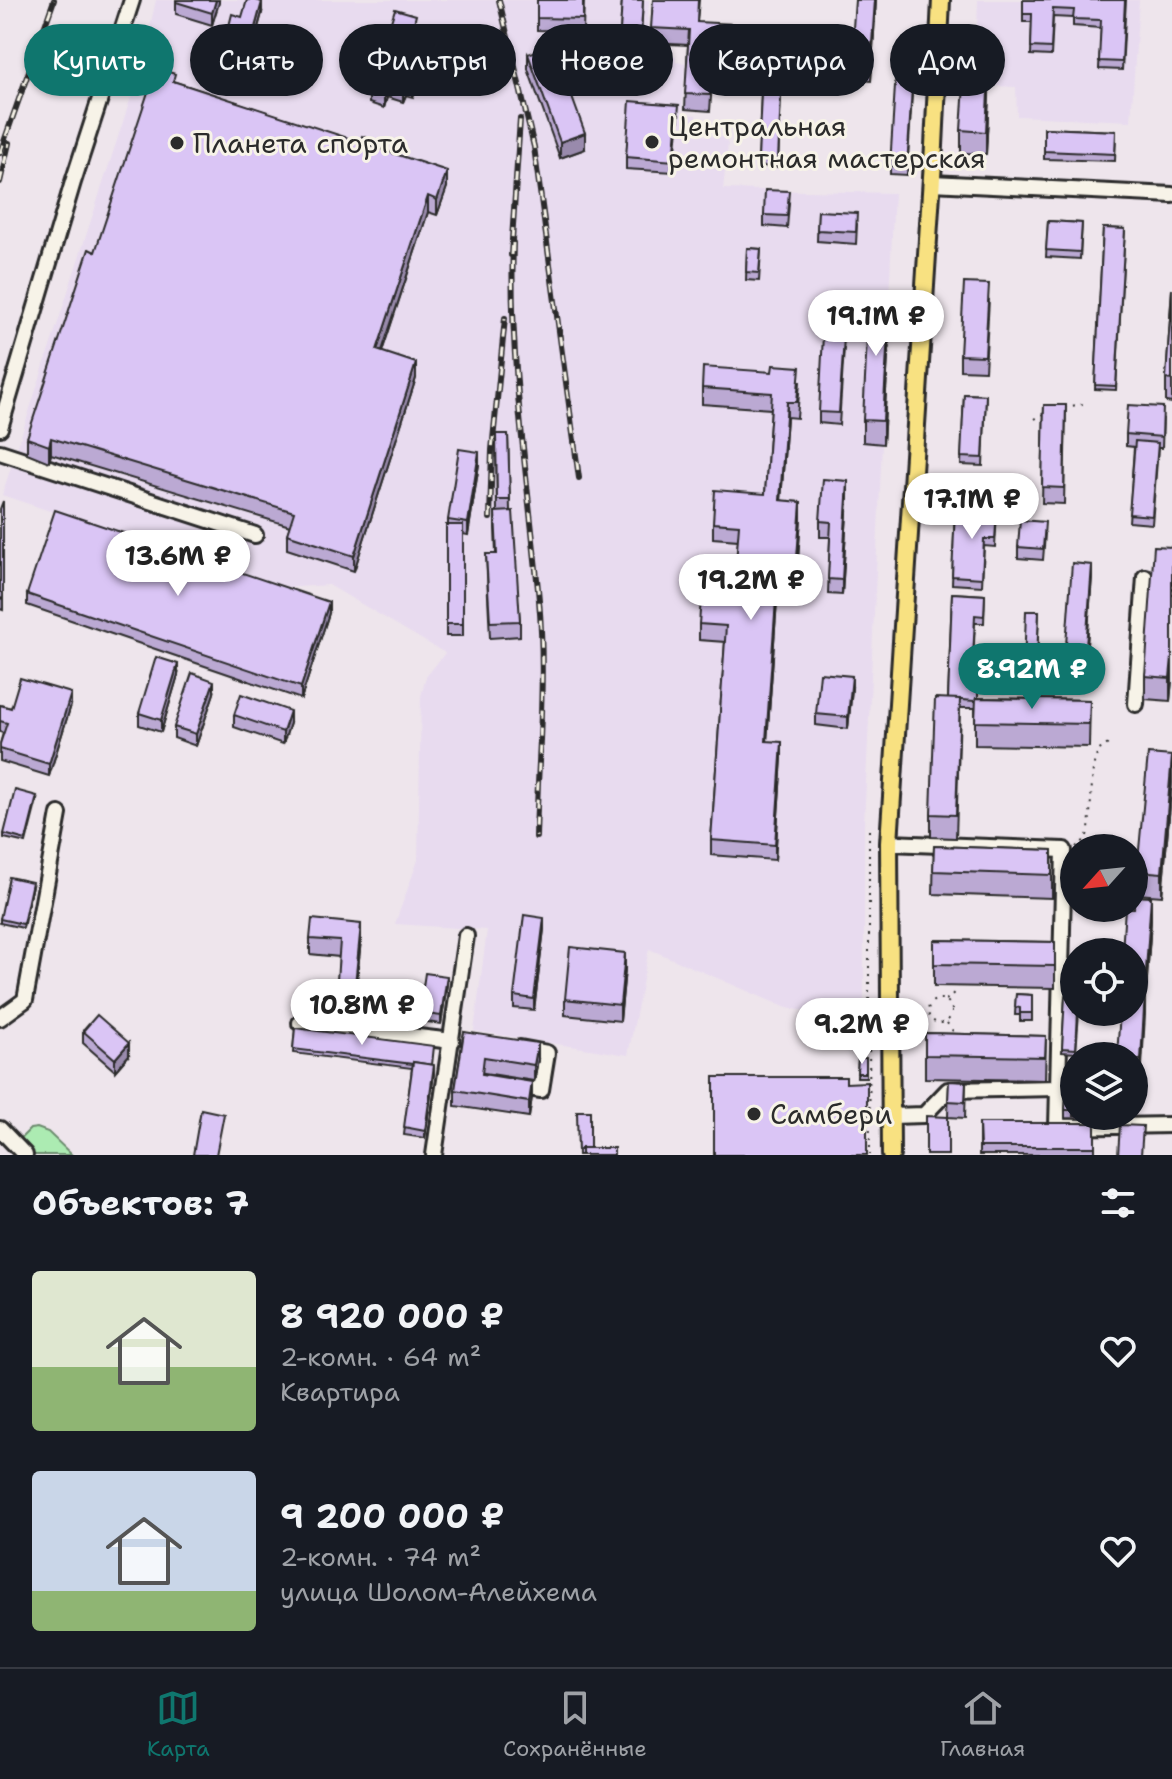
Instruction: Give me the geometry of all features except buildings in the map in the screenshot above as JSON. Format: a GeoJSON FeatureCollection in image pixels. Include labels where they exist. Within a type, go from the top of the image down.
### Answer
{"type":"FeatureCollection","features":[{"type":"Feature","properties":{"kind":"main road"},"geometry":{"type":"LineString","coordinates":[[891,1155],[889,843],[941,0]]}},
{"type":"Feature","properties":{"kind":"street"},"geometry":{"type":"LineString","coordinates":[[0,428],[73,182],[132,0]]}},
{"type":"Feature","properties":{"kind":"street"},"geometry":{"type":"LineString","coordinates":[[932,183],[1172,195]]}},
{"type":"Feature","properties":{"kind":"street"},"geometry":{"type":"LineString","coordinates":[[0,452],[255,535]]}},
{"type":"Feature","properties":{"kind":"street"},"geometry":{"type":"LineString","coordinates":[[1136,704],[1145,577]]}},
{"type":"Feature","properties":{"kind":"street"},"geometry":{"type":"LineString","coordinates":[[0,1018],[25,1000],[59,814]]}},
{"type":"Feature","properties":{"kind":"street"},"geometry":{"type":"LineString","coordinates":[[889,843],[1064,850],[1057,1127],[1172,1125]]}},
{"type":"Feature","properties":{"kind":"street"},"geometry":{"type":"LineString","coordinates":[[434,1155],[466,936]]}},
{"type":"Feature","properties":{"kind":"street"},"geometry":{"type":"LineString","coordinates":[[300,1023],[468,1040]]}},
{"type":"Feature","properties":{"kind":"street"},"geometry":{"type":"LineString","coordinates":[[494,1083],[541,1090],[547,1053],[500,1045]]}},
{"type":"Feature","properties":{"kind":"street"},"geometry":{"type":"LineString","coordinates":[[891,1116],[924,1115],[948,1090],[1058,1088]]}},
{"type":"Feature","properties":{"kind":"street"},"geometry":{"type":"LineString","coordinates":[[0,1129],[25,1155]]}},
{"type":"Feature","properties":{"kind":"path"},"geometry":{"type":"LineString","coordinates":[[1060,408],[1083,404]]}},
{"type":"Feature","properties":{"kind":"path"},"geometry":{"type":"LineString","coordinates":[[1035,419],[1049,409]]}},
{"type":"Feature","properties":{"kind":"path"},"geometry":{"type":"LineString","coordinates":[[1088,834],[1093,767],[1098,751],[1111,742]]}},
{"type":"Feature","properties":{"kind":"path"},"geometry":{"type":"LineString","coordinates":[[869,830],[869,1016]]}},
{"type":"Feature","properties":{"kind":"path"},"geometry":{"type":"LineString","coordinates":[[947,1022],[935,1022],[929,1013],[933,1002],[946,1000],[956,991]]}},
{"type":"Feature","properties":{"kind":"path"},"geometry":{"type":"LineString","coordinates":[[946,1000],[953,1012],[947,1022]]}},
{"type":"Feature","properties":{"kind":"path"},"geometry":{"type":"LineString","coordinates":[[947,1022],[960,1041]]}},
{"type":"Feature","properties":{"kind":"path"},"geometry":{"type":"LineString","coordinates":[[869,1042],[870,1155]]}},
{"type":"Feature","properties":{"kind":"shaded area"},"geometry":{"type":"Polygon","coordinates":[[[156,0],[649,0],[648,24],[532,24],[532,96],[673,96],[673,57],[676,57],[676,62],[685,63],[682,114],[696,115],[695,135],[723,137],[728,144],[723,189],[894,193],[864,824],[864,1017],[858,1019],[787,1008],[649,949],[628,1055],[474,1031],[487,930],[395,924],[418,860],[421,696],[426,677],[445,653],[329,585],[280,588],[2,495],[131,96],[174,96],[174,24],[151,24],[156,0]]]}},
{"type":"Feature","properties":{"kind":"shaded area"},"geometry":{"type":"Polygon","coordinates":[[[978,0],[1139,0],[1131,121],[1017,116],[1016,87],[1005,86],[1005,24],[977,24],[978,0]]]}},
{"type":"Feature","properties":{"kind":"green space"},"geometry":{"type":"Polygon","coordinates":[[[30,1129],[48,1132],[72,1155],[34,1155],[19,1140],[30,1129]]]}},
{"type":"Feature","properties":{"kind":"railway"},"geometry":{"type":"LineString","coordinates":[[0,153],[54,0]]}},
{"type":"Feature","properties":{"kind":"railway"},"geometry":{"type":"LineString","coordinates":[[499,0],[534,147],[579,478]]}},
{"type":"Feature","properties":{"kind":"railway"},"geometry":{"type":"LineString","coordinates":[[511,255],[520,119]]}},
{"type":"Feature","properties":{"kind":"railway"},"geometry":{"type":"LineString","coordinates":[[0,182],[9,143]]}},
{"type":"Feature","properties":{"kind":"railway"},"geometry":{"type":"LineString","coordinates":[[513,243],[514,333],[520,422],[541,629],[542,688],[536,837]]}},
{"type":"Feature","properties":{"kind":"railway"},"geometry":{"type":"LineString","coordinates":[[490,518],[492,450],[505,318]]}},
{"type":"Feature","properties":{"kind":"place","name":"Центральная ремонтная мастерская"},"geometry":{"type":"Point","coordinates":[652,142]}},
{"type":"Feature","properties":{"kind":"place","name":"Планета спорта"},"geometry":{"type":"Point","coordinates":[177,143]}},
{"type":"Feature","properties":{"kind":"place","name":"Самбери"},"geometry":{"type":"Point","coordinates":[754,1114]}}]}
